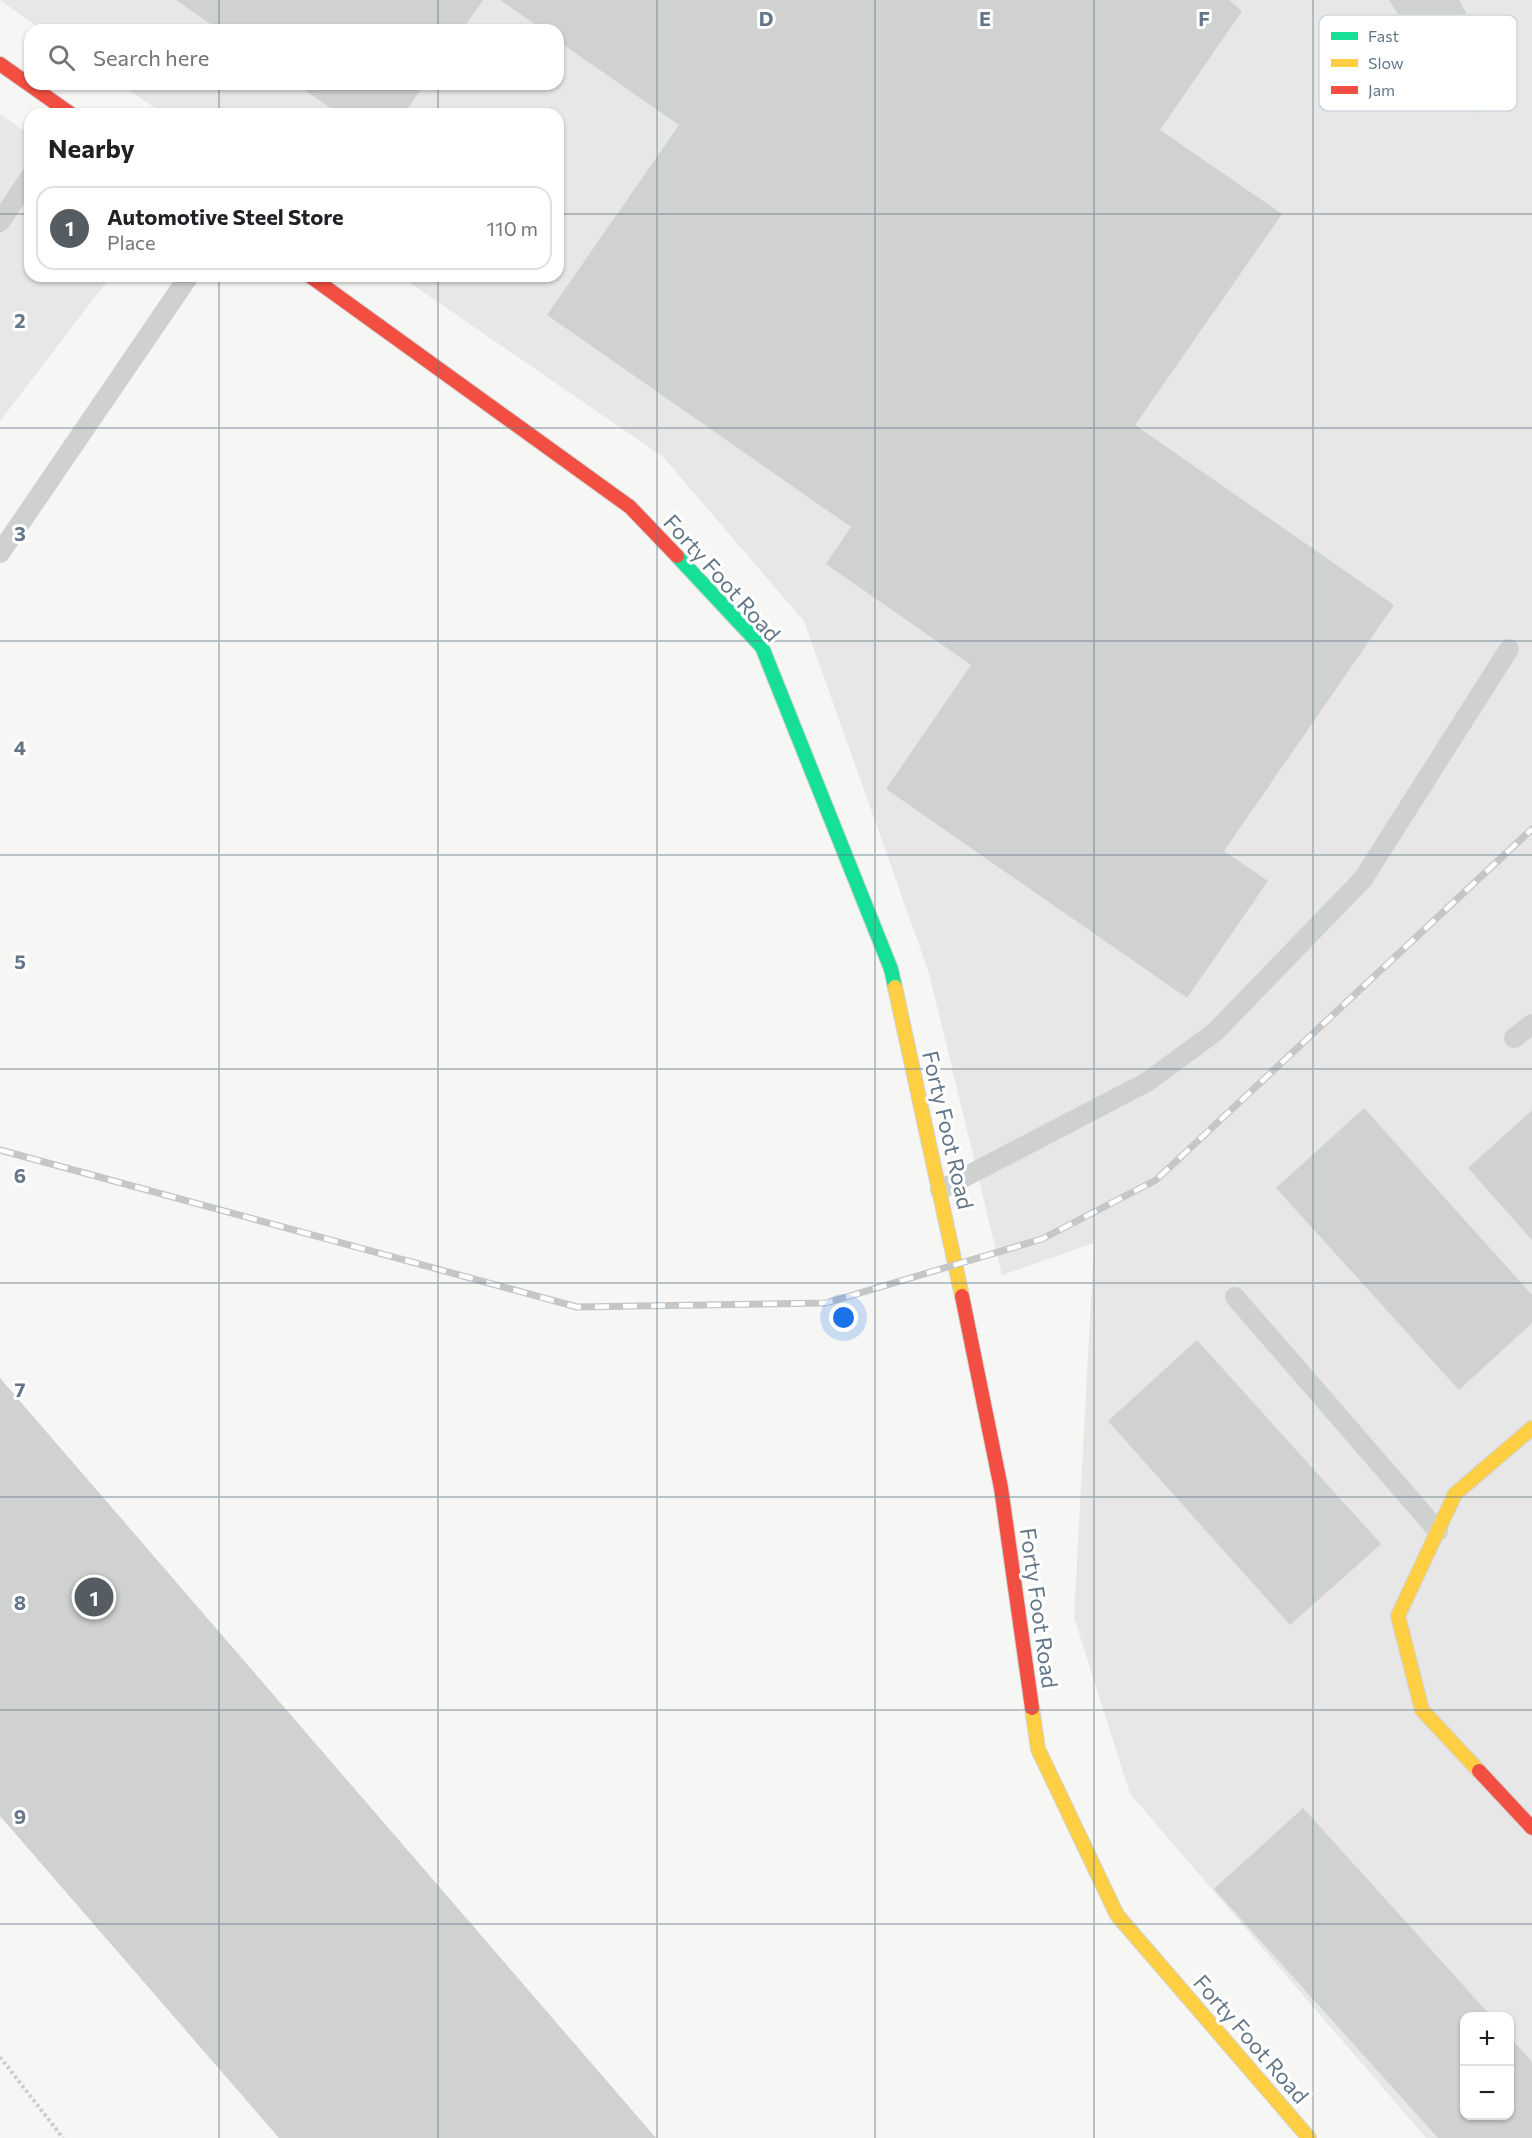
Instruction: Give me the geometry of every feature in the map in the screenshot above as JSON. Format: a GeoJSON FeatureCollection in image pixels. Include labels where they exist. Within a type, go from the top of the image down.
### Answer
{"type":"FeatureCollection","features":[{"type":"Feature","properties":{"kind":"street"},"geometry":{"type":"LineString","coordinates":[[0,64],[24,81]]}},
{"type":"Feature","properties":{"kind":"street"},"geometry":{"type":"LineString","coordinates":[[37,90],[62,108]]}},
{"type":"Feature","properties":{"kind":"street","name":"Forty Foot Road"},"geometry":{"type":"LineString","coordinates":[[318,282],[630,507],[762,647],[891,969],[940,1190],[1001,1488],[1038,1749],[1117,1915],[1309,2138]]}},
{"type":"Feature","properties":{"kind":"street"},"geometry":{"type":"LineString","coordinates":[[1532,1428],[1455,1494],[1398,1616],[1422,1710],[1532,1828]]}},
{"type":"Feature","properties":{"kind":"lane"},"geometry":{"type":"LineString","coordinates":[[0,222],[24,186]]}},
{"type":"Feature","properties":{"kind":"lane"},"geometry":{"type":"LineString","coordinates":[[0,553],[185,282]]}},
{"type":"Feature","properties":{"kind":"lane"},"geometry":{"type":"LineString","coordinates":[[940,1190],[1147,1082],[1215,1032],[1363,879],[1509,649]]}},
{"type":"Feature","properties":{"kind":"lane"},"geometry":{"type":"LineString","coordinates":[[1514,1038],[1532,1024]]}},
{"type":"Feature","properties":{"kind":"lane"},"geometry":{"type":"LineString","coordinates":[[1235,1297],[1438,1531]]}},
{"type":"Feature","properties":{"kind":"path"},"geometry":{"type":"LineString","coordinates":[[0,2056],[63,2138]]}},
{"type":"Feature","properties":{"kind":"shaded area"},"geometry":{"type":"Polygon","coordinates":[[[0,0],[1532,0],[1532,2138],[1426,2138],[1130,1794],[1074,1617],[1094,1243],[1002,1275],[929,973],[804,621],[663,457],[409,282],[564,282],[564,108],[155,108],[129,90],[564,90],[564,24],[34,24],[0,0]]]}},
{"type":"Feature","properties":{"kind":"shaded area"},"geometry":{"type":"Polygon","coordinates":[[[0,114],[24,131],[24,282],[106,282],[0,421],[0,114]]]}},
{"type":"Feature","properties":{"kind":"building"},"geometry":{"type":"Polygon","coordinates":[[[176,0],[483,0],[466,24],[210,24],[176,0]]]}},
{"type":"Feature","properties":{"kind":"building"},"geometry":{"type":"Polygon","coordinates":[[[500,0],[1229,0],[1242,11],[1160,130],[1282,214],[1135,425],[1394,605],[1224,851],[1268,881],[1187,998],[886,789],[971,665],[826,564],[851,527],[547,315],[679,125],[564,45],[564,24],[534,24],[500,0]]]}},
{"type":"Feature","properties":{"kind":"building"},"geometry":{"type":"Polygon","coordinates":[[[1389,0],[1459,0],[1467,15],[1399,15],[1389,0]]]}},
{"type":"Feature","properties":{"kind":"building"},"geometry":{"type":"Polygon","coordinates":[[[305,90],[420,90],[408,108],[330,108],[305,90]]]}},
{"type":"Feature","properties":{"kind":"building"},"geometry":{"type":"Polygon","coordinates":[[[1364,1108],[1532,1295],[1532,1323],[1459,1390],[1276,1188],[1364,1108]]]}},
{"type":"Feature","properties":{"kind":"building"},"geometry":{"type":"Polygon","coordinates":[[[1532,1110],[1532,1240],[1468,1168],[1532,1110]]]}},
{"type":"Feature","properties":{"kind":"building"},"geometry":{"type":"Polygon","coordinates":[[[1197,1340],[1381,1544],[1290,1625],[1108,1421],[1197,1340]]]}},
{"type":"Feature","properties":{"kind":"building"},"geometry":{"type":"Polygon","coordinates":[[[0,1378],[656,2138],[279,2138],[0,1816],[0,1378]]]}},
{"type":"Feature","properties":{"kind":"building"},"geometry":{"type":"Polygon","coordinates":[[[1303,1808],[1487,2012],[1460,2012],[1460,2120],[1514,2120],[1514,2042],[1532,2062],[1532,2138],[1438,2138],[1214,1889],[1303,1808]]]}},
{"type":"Feature","properties":{"kind":"railway"},"geometry":{"type":"LineString","coordinates":[[0,1150],[577,1307],[826,1303],[1042,1239],[1156,1180],[1532,829]]}},
{"type":"Feature","properties":{"kind":"traffic: fast"},"geometry":{"type":"LineString","coordinates":[[677,556],[762,647],[891,969],[895,987]]}},
{"type":"Feature","properties":{"kind":"traffic: slow"},"geometry":{"type":"LineString","coordinates":[[895,987],[962,1296]]}},
{"type":"Feature","properties":{"kind":"traffic: slow"},"geometry":{"type":"LineString","coordinates":[[1479,1771],[1422,1710],[1398,1616],[1455,1494],[1532,1428]]}},
{"type":"Feature","properties":{"kind":"traffic: slow"},"geometry":{"type":"LineString","coordinates":[[1032,1708],[1038,1749],[1117,1915],[1309,2138]]}},
{"type":"Feature","properties":{"kind":"traffic: jam"},"geometry":{"type":"LineString","coordinates":[[0,64],[24,81]]}},
{"type":"Feature","properties":{"kind":"traffic: jam"},"geometry":{"type":"LineString","coordinates":[[37,90],[62,108]]}},
{"type":"Feature","properties":{"kind":"traffic: jam"},"geometry":{"type":"LineString","coordinates":[[318,282],[630,507],[677,556]]}},
{"type":"Feature","properties":{"kind":"traffic: jam"},"geometry":{"type":"LineString","coordinates":[[962,1296],[1001,1488],[1032,1708]]}},
{"type":"Feature","properties":{"kind":"traffic: jam"},"geometry":{"type":"LineString","coordinates":[[1479,1771],[1532,1828]]}},
{"type":"Feature","properties":{"kind":"place","name":"Automotive Steel Store"},"geometry":{"type":"Point","coordinates":[94,1597]}}]}
